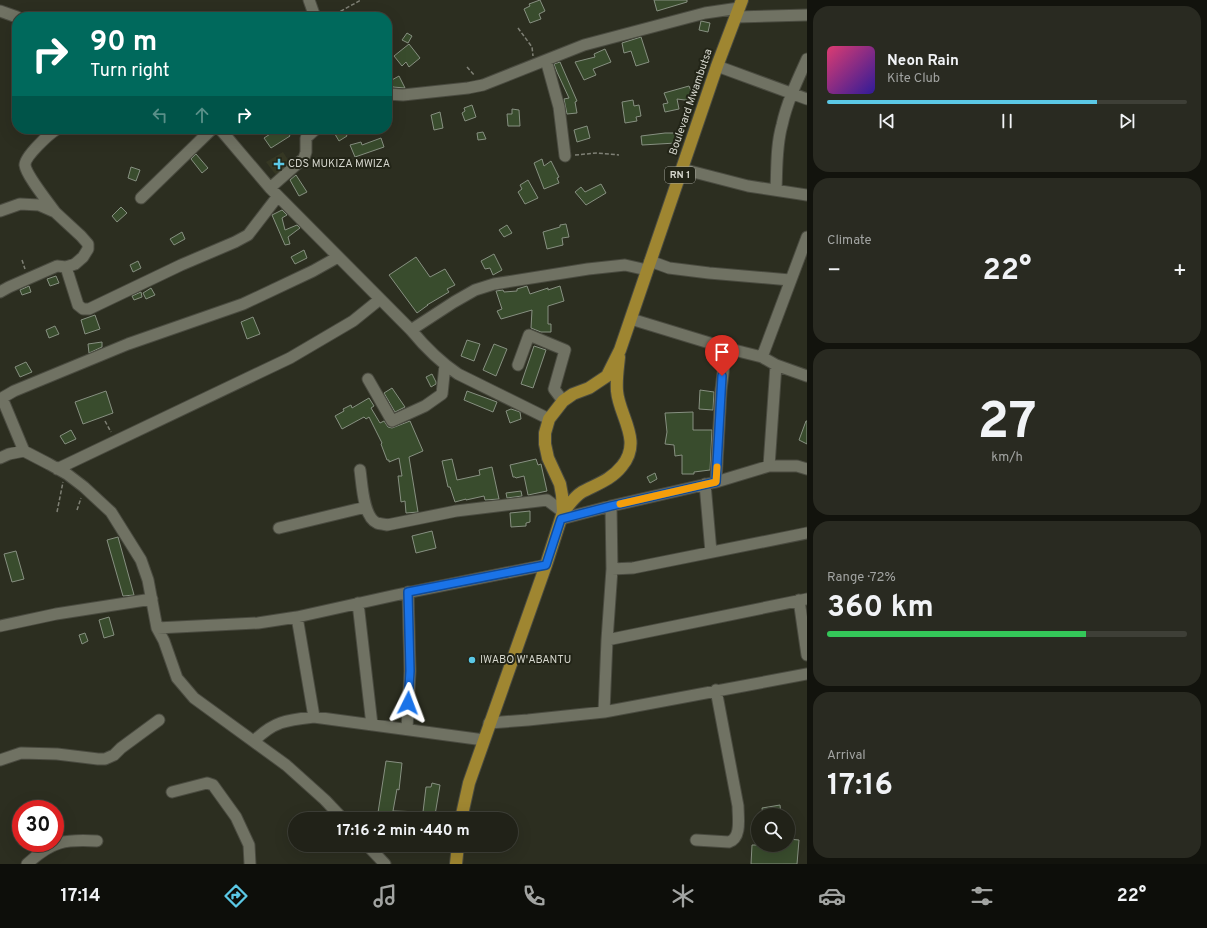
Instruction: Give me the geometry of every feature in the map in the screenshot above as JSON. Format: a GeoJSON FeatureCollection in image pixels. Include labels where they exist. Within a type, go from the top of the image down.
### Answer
{"type":"FeatureCollection","features":[{"type":"Feature","properties":{"kind":"highway","name":"Boulevard Mwambutsa"},"geometry":{"type":"LineString","coordinates":[[562,515],[560,484],[548,458],[544,444],[545,433],[550,419],[563,401],[573,394],[589,388],[607,376],[620,350],[717,66],[739,8]]}},
{"type":"Feature","properties":{"kind":"highway","name":"Boulevard Mwambutsa"},"geometry":{"type":"LineString","coordinates":[[562,515],[574,498],[613,476],[624,465],[629,453],[631,443],[630,432],[618,400],[617,391],[616,379],[620,350]]}},
{"type":"Feature","properties":{"kind":"highway","name":"RN 1"},"geometry":{"type":"LineString","coordinates":[[463,812],[469,783],[489,723],[546,565],[562,515]]}},
{"type":"Feature","properties":{"kind":"highway"},"geometry":{"type":"LineString","coordinates":[[456,864],[457,852]]}},
{"type":"Feature","properties":{"kind":"street"},"geometry":{"type":"LineString","coordinates":[[309,0],[313,12]]}},
{"type":"Feature","properties":{"kind":"street"},"geometry":{"type":"LineString","coordinates":[[392,94],[403,95],[483,85],[584,45],[705,14],[739,8],[807,15]]}},
{"type":"Feature","properties":{"kind":"street"},"geometry":{"type":"LineString","coordinates":[[0,11],[12,15]]}},
{"type":"Feature","properties":{"kind":"street"},"geometry":{"type":"LineString","coordinates":[[776,190],[781,126],[792,93],[807,59]]}},
{"type":"Feature","properties":{"kind":"street"},"geometry":{"type":"LineString","coordinates":[[546,60],[559,107],[565,156]]}},
{"type":"Feature","properties":{"kind":"street"},"geometry":{"type":"LineString","coordinates":[[717,66],[807,99]]}},
{"type":"Feature","properties":{"kind":"street"},"geometry":{"type":"LineString","coordinates":[[0,292],[57,266],[66,267],[75,264],[83,257],[88,249],[88,244],[81,236],[55,212],[28,174],[25,165],[27,157],[52,134]]}},
{"type":"Feature","properties":{"kind":"street"},"geometry":{"type":"LineString","coordinates":[[140,198],[207,134]]}},
{"type":"Feature","properties":{"kind":"street"},"geometry":{"type":"LineString","coordinates":[[224,134],[274,192],[338,256],[379,300],[411,330],[426,348],[445,365],[458,374],[550,419]]}},
{"type":"Feature","properties":{"kind":"street"},"geometry":{"type":"LineString","coordinates":[[66,267],[78,305],[83,309],[89,309],[248,235],[274,192],[304,158],[306,152],[306,138],[310,134]]}},
{"type":"Feature","properties":{"kind":"street"},"geometry":{"type":"LineString","coordinates":[[682,169],[748,186],[807,195]]}},
{"type":"Feature","properties":{"kind":"street"},"geometry":{"type":"LineString","coordinates":[[0,211],[20,204],[39,205],[55,212]]}},
{"type":"Feature","properties":{"kind":"street"},"geometry":{"type":"LineString","coordinates":[[762,357],[807,237]]}},
{"type":"Feature","properties":{"kind":"street"},"geometry":{"type":"LineString","coordinates":[[24,451],[1,396],[128,344],[243,304],[313,271],[338,256]]}},
{"type":"Feature","properties":{"kind":"street"},"geometry":{"type":"LineString","coordinates":[[411,330],[475,290],[494,284],[588,269],[625,265],[659,265],[676,269],[709,273],[790,280]]}},
{"type":"Feature","properties":{"kind":"street"},"geometry":{"type":"LineString","coordinates":[[62,471],[116,441],[290,358],[353,321],[379,300]]}},
{"type":"Feature","properties":{"kind":"street"},"geometry":{"type":"LineString","coordinates":[[630,319],[726,348],[762,357],[776,365],[807,376]]}},
{"type":"Feature","properties":{"kind":"street"},"geometry":{"type":"LineString","coordinates":[[518,365],[529,336],[565,350],[554,389],[563,401]]}},
{"type":"Feature","properties":{"kind":"street"},"geometry":{"type":"LineString","coordinates":[[711,552],[711,483],[726,348]]}},
{"type":"Feature","properties":{"kind":"street"},"geometry":{"type":"LineString","coordinates":[[368,379],[392,421],[425,406],[442,394],[445,365]]}},
{"type":"Feature","properties":{"kind":"street"},"geometry":{"type":"LineString","coordinates":[[769,466],[776,365]]}},
{"type":"Feature","properties":{"kind":"street"},"geometry":{"type":"LineString","coordinates":[[0,458],[9,454],[24,451],[62,471],[84,487],[111,512],[124,531],[140,560],[148,580],[157,628],[164,641],[177,678],[185,689],[194,698],[286,765],[336,812]]}},
{"type":"Feature","properties":{"kind":"street"},"geometry":{"type":"LineString","coordinates":[[360,470],[366,507],[370,518],[377,523],[386,525],[456,511],[547,500],[562,515],[611,506],[711,483],[769,466],[797,466],[807,469]]}},
{"type":"Feature","properties":{"kind":"street"},"geometry":{"type":"LineString","coordinates":[[604,712],[612,569],[611,506]]}},
{"type":"Feature","properties":{"kind":"street"},"geometry":{"type":"LineString","coordinates":[[279,528],[366,507]]}},
{"type":"Feature","properties":{"kind":"street"},"geometry":{"type":"LineString","coordinates":[[612,569],[634,568],[807,533]]}},
{"type":"Feature","properties":{"kind":"street"},"geometry":{"type":"LineString","coordinates":[[157,628],[258,623],[297,617],[408,592],[546,565]]}},
{"type":"Feature","properties":{"kind":"street"},"geometry":{"type":"LineString","coordinates":[[407,729],[410,671],[408,592]]}},
{"type":"Feature","properties":{"kind":"street"},"geometry":{"type":"LineString","coordinates":[[0,626],[56,614],[152,599]]}},
{"type":"Feature","properties":{"kind":"street"},"geometry":{"type":"LineString","coordinates":[[607,640],[803,600],[807,655]]}},
{"type":"Feature","properties":{"kind":"street"},"geometry":{"type":"LineString","coordinates":[[358,603],[372,725]]}},
{"type":"Feature","properties":{"kind":"street"},"geometry":{"type":"LineString","coordinates":[[297,617],[314,717]]}},
{"type":"Feature","properties":{"kind":"street"},"geometry":{"type":"LineString","coordinates":[[489,723],[604,712],[807,674]]}},
{"type":"Feature","properties":{"kind":"street"},"geometry":{"type":"LineString","coordinates":[[696,840],[729,842],[734,840],[736,837],[738,825],[738,806],[716,690]]}},
{"type":"Feature","properties":{"kind":"street"},"geometry":{"type":"LineString","coordinates":[[254,741],[264,731],[286,720],[314,717],[484,740]]}},
{"type":"Feature","properties":{"kind":"street"},"geometry":{"type":"LineString","coordinates":[[0,760],[21,753],[58,754],[105,759],[114,755],[121,748],[159,720]]}},
{"type":"Feature","properties":{"kind":"street"},"geometry":{"type":"LineString","coordinates":[[172,792],[207,783],[213,785],[236,817],[246,838],[249,846],[250,864]]}},
{"type":"Feature","properties":{"kind":"street"},"geometry":{"type":"LineString","coordinates":[[27,864],[36,855],[63,841],[98,841]]}},
{"type":"Feature","properties":{"kind":"street"},"geometry":{"type":"LineString","coordinates":[[374,852],[385,864]]}},
{"type":"Feature","properties":{"kind":"path"},"geometry":{"type":"LineString","coordinates":[[339,12],[361,0]]}},
{"type":"Feature","properties":{"kind":"path"},"geometry":{"type":"LineString","coordinates":[[518,28],[532,47],[533,66]]}},
{"type":"Feature","properties":{"kind":"path"},"geometry":{"type":"LineString","coordinates":[[565,156],[597,153],[619,155]]}},
{"type":"Feature","properties":{"kind":"path"},"geometry":{"type":"LineString","coordinates":[[105,421],[116,441]]}},
{"type":"Feature","properties":{"kind":"path"},"geometry":{"type":"LineString","coordinates":[[57,512],[62,471]]}},
{"type":"Feature","properties":{"kind":"path"},"geometry":{"type":"LineString","coordinates":[[77,510],[84,487]]}},
{"type":"Feature","properties":{"kind":"shaded area","name":"CDS MUKIZA MWIZA"},"geometry":{"type":"Polygon","coordinates":[[[283,152],[292,166],[276,175],[266,162],[283,152]]]}},
{"type":"Feature","properties":{"kind":"building"},"geometry":{"type":"Polygon","coordinates":[[[540,0],[545,11],[539,14],[541,19],[530,23],[524,9],[530,6],[529,4],[540,0]]]}},
{"type":"Feature","properties":{"kind":"building"},"geometry":{"type":"Polygon","coordinates":[[[654,0],[687,0],[687,2],[657,11],[654,0]]]}},
{"type":"Feature","properties":{"kind":"building"},"geometry":{"type":"Polygon","coordinates":[[[701,21],[710,23],[708,32],[699,30],[701,21]]]}},
{"type":"Feature","properties":{"kind":"building"},"geometry":{"type":"Polygon","coordinates":[[[407,33],[412,36],[408,43],[402,40],[407,33]]]}},
{"type":"Feature","properties":{"kind":"building"},"geometry":{"type":"Polygon","coordinates":[[[641,37],[649,62],[636,66],[631,51],[624,53],[622,43],[641,37]]]}},
{"type":"Feature","properties":{"kind":"building"},"geometry":{"type":"Polygon","coordinates":[[[409,44],[420,58],[409,67],[406,62],[402,66],[394,56],[409,44]]]}},
{"type":"Feature","properties":{"kind":"building"},"geometry":{"type":"Polygon","coordinates":[[[605,49],[611,62],[593,69],[596,75],[584,80],[575,62],[595,57],[594,54],[605,49]]]}},
{"type":"Feature","properties":{"kind":"building"},"geometry":{"type":"Polygon","coordinates":[[[560,62],[577,101],[575,102],[577,113],[567,114],[564,99],[569,98],[554,64],[560,62]]]}},
{"type":"Feature","properties":{"kind":"building"},"geometry":{"type":"Polygon","coordinates":[[[399,76],[405,88],[393,87],[392,80],[399,76]]]}},
{"type":"Feature","properties":{"kind":"building"},"geometry":{"type":"Polygon","coordinates":[[[689,86],[692,93],[695,93],[693,101],[677,99],[679,109],[665,112],[663,104],[668,103],[664,93],[689,86]]]}},
{"type":"Feature","properties":{"kind":"building"},"geometry":{"type":"Polygon","coordinates":[[[633,100],[634,106],[639,105],[641,116],[636,117],[637,121],[625,123],[622,102],[633,100]]]}},
{"type":"Feature","properties":{"kind":"building"},"geometry":{"type":"Polygon","coordinates":[[[472,105],[476,117],[465,121],[462,113],[465,111],[464,108],[472,105]]]}},
{"type":"Feature","properties":{"kind":"building"},"geometry":{"type":"Polygon","coordinates":[[[512,109],[519,110],[520,126],[508,126],[507,114],[512,114],[512,109]]]}},
{"type":"Feature","properties":{"kind":"building"},"geometry":{"type":"Polygon","coordinates":[[[440,112],[443,128],[434,130],[431,115],[440,112]]]}},
{"type":"Feature","properties":{"kind":"building"},"geometry":{"type":"Polygon","coordinates":[[[587,126],[590,138],[577,142],[574,130],[587,126]]]}},
{"type":"Feature","properties":{"kind":"building"},"geometry":{"type":"Polygon","coordinates":[[[483,132],[486,139],[478,140],[477,133],[483,132]]]}},
{"type":"Feature","properties":{"kind":"building"},"geometry":{"type":"Polygon","coordinates":[[[679,133],[676,143],[642,145],[641,136],[679,133]]]}},
{"type":"Feature","properties":{"kind":"building"},"geometry":{"type":"Polygon","coordinates":[[[270,134],[289,134],[290,136],[271,148],[264,138],[270,134]]]}},
{"type":"Feature","properties":{"kind":"building"},"geometry":{"type":"Polygon","coordinates":[[[335,134],[346,134],[347,136],[339,141],[335,134]]]}},
{"type":"Feature","properties":{"kind":"building"},"geometry":{"type":"Polygon","coordinates":[[[381,138],[384,147],[355,157],[350,145],[361,142],[362,145],[381,138]]]}},
{"type":"Feature","properties":{"kind":"building"},"geometry":{"type":"Polygon","coordinates":[[[196,154],[208,168],[202,173],[191,159],[196,154]]]}},
{"type":"Feature","properties":{"kind":"building"},"geometry":{"type":"Polygon","coordinates":[[[542,159],[544,166],[551,161],[559,177],[557,178],[559,183],[544,189],[534,163],[542,159]]]}},
{"type":"Feature","properties":{"kind":"building"},"geometry":{"type":"Polygon","coordinates":[[[131,167],[140,170],[136,181],[128,178],[131,167]]]}},
{"type":"Feature","properties":{"kind":"building"},"geometry":{"type":"Polygon","coordinates":[[[296,175],[307,192],[299,196],[290,180],[296,175]]]}},
{"type":"Feature","properties":{"kind":"building"},"geometry":{"type":"Polygon","coordinates":[[[528,180],[538,198],[525,204],[518,192],[522,189],[520,185],[528,180]]]}},
{"type":"Feature","properties":{"kind":"building"},"geometry":{"type":"Polygon","coordinates":[[[601,184],[606,193],[586,205],[575,192],[581,187],[585,192],[601,184]]]}},
{"type":"Feature","properties":{"kind":"building"},"geometry":{"type":"Polygon","coordinates":[[[121,207],[127,213],[117,222],[112,216],[121,207]]]}},
{"type":"Feature","properties":{"kind":"building"},"geometry":{"type":"Polygon","coordinates":[[[282,210],[287,215],[282,218],[285,230],[297,225],[300,228],[288,237],[290,244],[285,245],[272,215],[282,210]]]}},
{"type":"Feature","properties":{"kind":"building"},"geometry":{"type":"Polygon","coordinates":[[[566,224],[569,237],[562,238],[563,245],[547,249],[543,232],[566,224]]]}},
{"type":"Feature","properties":{"kind":"building"},"geometry":{"type":"Polygon","coordinates":[[[507,225],[512,233],[504,237],[499,230],[507,225]]]}},
{"type":"Feature","properties":{"kind":"building"},"geometry":{"type":"Polygon","coordinates":[[[182,232],[185,239],[174,245],[170,239],[182,232]]]}},
{"type":"Feature","properties":{"kind":"building"},"geometry":{"type":"Polygon","coordinates":[[[304,250],[307,258],[295,264],[291,257],[304,250]]]}},
{"type":"Feature","properties":{"kind":"building"},"geometry":{"type":"Polygon","coordinates":[[[494,254],[502,270],[493,275],[490,268],[485,269],[481,261],[494,254]]]}},
{"type":"Feature","properties":{"kind":"building"},"geometry":{"type":"Polygon","coordinates":[[[416,257],[430,277],[445,269],[455,285],[447,289],[449,292],[427,305],[417,313],[389,275],[416,257]]]}},
{"type":"Feature","properties":{"kind":"building"},"geometry":{"type":"Polygon","coordinates":[[[138,261],[141,268],[133,272],[130,265],[138,261]]]}},
{"type":"Feature","properties":{"kind":"building"},"geometry":{"type":"Polygon","coordinates":[[[56,276],[59,283],[50,286],[47,279],[56,276]]]}},
{"type":"Feature","properties":{"kind":"building"},"geometry":{"type":"Polygon","coordinates":[[[29,286],[31,292],[22,295],[20,290],[29,286]]]}},
{"type":"Feature","properties":{"kind":"building"},"geometry":{"type":"Polygon","coordinates":[[[527,286],[530,294],[560,286],[564,301],[548,306],[548,324],[551,324],[551,332],[541,332],[531,328],[532,310],[501,319],[497,311],[502,309],[496,291],[517,291],[517,289],[527,286]]]}},
{"type":"Feature","properties":{"kind":"building"},"geometry":{"type":"Polygon","coordinates":[[[151,288],[155,295],[146,299],[143,293],[151,288]]]}},
{"type":"Feature","properties":{"kind":"building"},"geometry":{"type":"Polygon","coordinates":[[[141,292],[142,297],[134,300],[132,296],[141,292]]]}},
{"type":"Feature","properties":{"kind":"building"},"geometry":{"type":"Polygon","coordinates":[[[95,315],[100,329],[85,334],[81,320],[95,315]]]}},
{"type":"Feature","properties":{"kind":"building"},"geometry":{"type":"Polygon","coordinates":[[[253,317],[260,334],[247,339],[241,322],[253,317]]]}},
{"type":"Feature","properties":{"kind":"building"},"geometry":{"type":"Polygon","coordinates":[[[55,326],[59,334],[49,338],[46,330],[55,326]]]}},
{"type":"Feature","properties":{"kind":"building"},"geometry":{"type":"Polygon","coordinates":[[[467,340],[480,344],[474,361],[461,356],[467,340]]]}},
{"type":"Feature","properties":{"kind":"building"},"geometry":{"type":"Polygon","coordinates":[[[102,342],[102,347],[89,353],[88,344],[102,342]]]}},
{"type":"Feature","properties":{"kind":"building"},"geometry":{"type":"Polygon","coordinates":[[[494,344],[507,349],[496,376],[483,370],[494,344]]]}},
{"type":"Feature","properties":{"kind":"building"},"geometry":{"type":"Polygon","coordinates":[[[534,346],[546,350],[533,388],[521,384],[534,346]]]}},
{"type":"Feature","properties":{"kind":"building"},"geometry":{"type":"Polygon","coordinates":[[[26,362],[32,372],[20,377],[15,367],[26,362]]]}},
{"type":"Feature","properties":{"kind":"building"},"geometry":{"type":"Polygon","coordinates":[[[432,374],[436,384],[431,387],[426,377],[432,374]]]}},
{"type":"Feature","properties":{"kind":"building"},"geometry":{"type":"Polygon","coordinates":[[[392,388],[405,407],[395,412],[384,393],[392,388]]]}},
{"type":"Feature","properties":{"kind":"building"},"geometry":{"type":"Polygon","coordinates":[[[700,390],[714,392],[713,410],[699,409],[700,390]]]}},
{"type":"Feature","properties":{"kind":"building"},"geometry":{"type":"Polygon","coordinates":[[[106,391],[113,413],[83,424],[75,402],[106,391]]]}},
{"type":"Feature","properties":{"kind":"building"},"geometry":{"type":"Polygon","coordinates":[[[467,391],[497,402],[493,412],[464,400],[467,391]]]}},
{"type":"Feature","properties":{"kind":"building"},"geometry":{"type":"Polygon","coordinates":[[[369,398],[374,406],[371,408],[380,423],[384,421],[388,427],[392,428],[410,421],[423,451],[409,457],[418,512],[406,513],[405,501],[401,502],[398,476],[402,476],[399,458],[389,462],[389,460],[387,460],[381,444],[382,443],[369,417],[366,419],[364,417],[342,429],[335,416],[344,411],[343,409],[351,405],[352,408],[369,398]]]}},
{"type":"Feature","properties":{"kind":"building"},"geometry":{"type":"Polygon","coordinates":[[[511,409],[520,412],[521,419],[510,423],[506,411],[511,409]]]}},
{"type":"Feature","properties":{"kind":"building"},"geometry":{"type":"Polygon","coordinates":[[[693,412],[693,430],[712,430],[710,470],[694,472],[694,474],[682,474],[682,455],[675,456],[674,445],[665,444],[667,432],[665,413],[693,412]]]}},
{"type":"Feature","properties":{"kind":"building"},"geometry":{"type":"Polygon","coordinates":[[[807,421],[807,444],[799,440],[807,421]]]}},
{"type":"Feature","properties":{"kind":"building"},"geometry":{"type":"Polygon","coordinates":[[[71,430],[76,439],[65,444],[60,436],[71,430]]]}},
{"type":"Feature","properties":{"kind":"building"},"geometry":{"type":"Polygon","coordinates":[[[452,459],[457,480],[480,475],[479,470],[492,467],[499,499],[485,500],[484,496],[455,502],[450,487],[448,487],[442,461],[452,459]]]}},
{"type":"Feature","properties":{"kind":"building"},"geometry":{"type":"Polygon","coordinates":[[[536,459],[538,465],[541,464],[547,491],[528,495],[524,476],[516,478],[513,477],[510,465],[536,459]]]}},
{"type":"Feature","properties":{"kind":"building"},"geometry":{"type":"Polygon","coordinates":[[[655,473],[657,479],[650,483],[647,477],[655,473]]]}},
{"type":"Feature","properties":{"kind":"building"},"geometry":{"type":"Polygon","coordinates":[[[521,491],[522,496],[507,498],[506,493],[521,491]]]}},
{"type":"Feature","properties":{"kind":"building"},"geometry":{"type":"Polygon","coordinates":[[[530,511],[530,522],[526,523],[526,526],[511,527],[510,513],[530,511]]]}},
{"type":"Feature","properties":{"kind":"building"},"geometry":{"type":"Polygon","coordinates":[[[432,531],[436,548],[416,553],[412,536],[432,531]]]}},
{"type":"Feature","properties":{"kind":"building"},"geometry":{"type":"Polygon","coordinates":[[[118,537],[134,595],[123,596],[107,540],[118,537]]]}},
{"type":"Feature","properties":{"kind":"building"},"geometry":{"type":"Polygon","coordinates":[[[16,551],[24,579],[12,582],[4,554],[16,551]]]}},
{"type":"Feature","properties":{"kind":"building"},"geometry":{"type":"Polygon","coordinates":[[[109,617],[114,635],[104,638],[99,620],[109,617]]]}},
{"type":"Feature","properties":{"kind":"building"},"geometry":{"type":"Polygon","coordinates":[[[85,633],[88,641],[82,644],[79,635],[85,633]]]}},
{"type":"Feature","properties":{"kind":"building"},"geometry":{"type":"Polygon","coordinates":[[[386,761],[402,763],[399,790],[397,789],[393,811],[423,812],[378,812],[386,761]]]}},
{"type":"Feature","properties":{"kind":"building"},"geometry":{"type":"Polygon","coordinates":[[[432,783],[440,785],[436,812],[423,812],[426,787],[431,787],[432,783]]]}},
{"type":"Feature","properties":{"kind":"building"},"geometry":{"type":"Polygon","coordinates":[[[780,805],[780,808],[762,808],[780,805]]]}},
{"type":"Feature","properties":{"kind":"building"},"geometry":{"type":"Polygon","coordinates":[[[795,840],[799,840],[797,864],[751,864],[752,852],[795,852],[795,840]]]}},
{"type":"Feature","properties":{"kind":"slow traffic"},"geometry":{"type":"LineString","coordinates":[[620,504],[716,482],[717,467]]}},
{"type":"Feature","properties":{"kind":"place","name":"CDS MUKIZA MWIZA"},"geometry":{"type":"Point","coordinates":[279,164]}},
{"type":"Feature","properties":{"kind":"place","name":"IWABO W'ABANTU"},"geometry":{"type":"Point","coordinates":[472,660]}},
{"type":"Feature","properties":{"kind":"route"},"geometry":{"type":"LineString","coordinates":[[408,703],[410,671],[408,592],[546,565],[561,519],[716,482],[722,376]]}}]}
